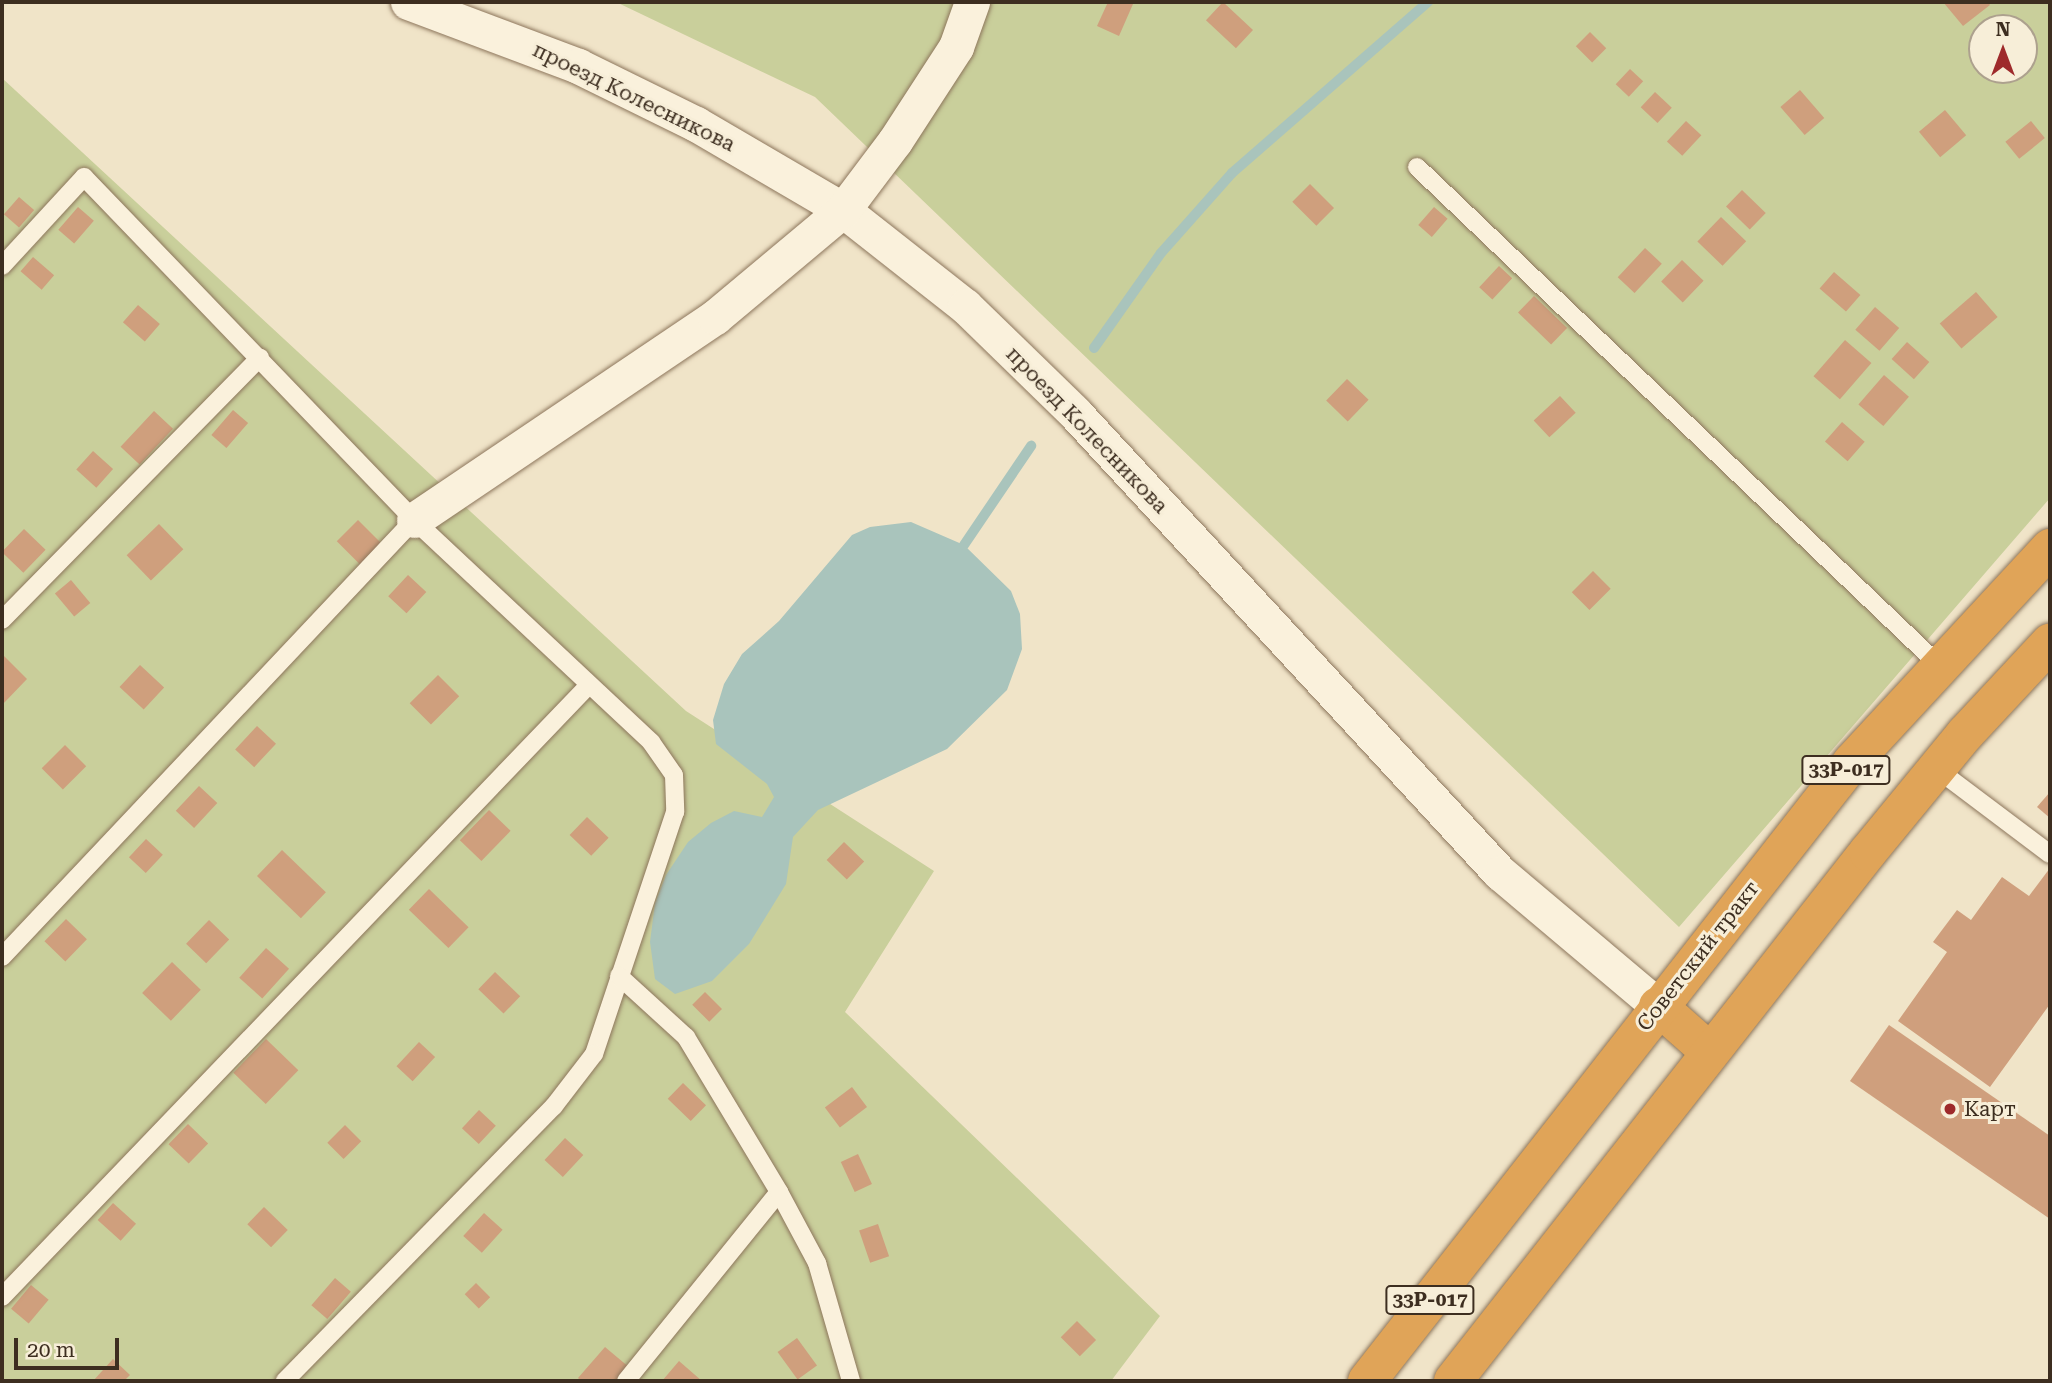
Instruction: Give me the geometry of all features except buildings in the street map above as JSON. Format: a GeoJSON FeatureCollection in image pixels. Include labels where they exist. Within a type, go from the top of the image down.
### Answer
{"type":"FeatureCollection","features":[{"type":"Feature","properties":{"kind":"highway","name":"Советский тракт"},"geometry":{"type":"LineString","coordinates":[[1367,1381],[1658,1006],[1852,762],[2050,548]]}},
{"type":"Feature","properties":{"kind":"highway","name":"33Р-017"},"geometry":{"type":"LineString","coordinates":[[1452,1381],[1710,1052],[1937,769],[2050,643]]}},
{"type":"Feature","properties":{"kind":"highway"},"geometry":{"type":"LineString","coordinates":[[1658,1006],[1710,1052]]}},
{"type":"Feature","properties":{"kind":"street","name":"проезд Колесникова"},"geometry":{"type":"LineString","coordinates":[[408,2],[590,72],[696,124],[843,209],[965,306],[1074,412],[1500,873],[1658,1006]]}},
{"type":"Feature","properties":{"kind":"street"},"geometry":{"type":"LineString","coordinates":[[414,520],[715,317],[843,209],[895,141],[956,47],[972,2]]}},
{"type":"Feature","properties":{"kind":"lane"},"geometry":{"type":"LineString","coordinates":[[1416,167],[1941,667]]}},
{"type":"Feature","properties":{"kind":"lane"},"geometry":{"type":"LineString","coordinates":[[2,266],[84,177],[414,520],[667,761],[677,790],[676,812],[594,1054],[554,1106],[285,1381]]}},
{"type":"Feature","properties":{"kind":"lane"},"geometry":{"type":"LineString","coordinates":[[2,620],[260,357]]}},
{"type":"Feature","properties":{"kind":"lane"},"geometry":{"type":"LineString","coordinates":[[2,957],[414,520]]}},
{"type":"Feature","properties":{"kind":"lane"},"geometry":{"type":"LineString","coordinates":[[2,1297],[587,687]]}},
{"type":"Feature","properties":{"kind":"lane"},"geometry":{"type":"LineString","coordinates":[[1937,769],[2050,854]]}},
{"type":"Feature","properties":{"kind":"lane"},"geometry":{"type":"LineString","coordinates":[[619,976],[687,1037],[779,1192],[817,1263],[851,1381]]}},
{"type":"Feature","properties":{"kind":"lane"},"geometry":{"type":"LineString","coordinates":[[626,1381],[779,1192]]}},
{"type":"Feature","properties":{"kind":"green space"},"geometry":{"type":"Polygon","coordinates":[[[616,2],[2050,2],[2050,498],[1679,927],[815,97],[616,2]]]}},
{"type":"Feature","properties":{"kind":"green space"},"geometry":{"type":"Polygon","coordinates":[[[2,78],[686,711],[934,871],[845,1012],[1160,1316],[1111,1381],[2,1381],[2,78]]]}},
{"type":"Feature","properties":{"kind":"water"},"geometry":{"type":"Polygon","coordinates":[[[911,522],[964,545],[1011,591],[1020,614],[1022,649],[1007,690],[947,749],[818,810],[793,837],[786,884],[749,944],[712,981],[675,994],[655,979],[650,942],[655,903],[666,875],[688,842],[711,823],[734,811],[762,817],[774,797],[767,784],[716,744],[713,720],[724,684],[742,654],[779,621],[852,535],[870,527],[911,522]]]}},
{"type":"Feature","properties":{"kind":"waterway"},"geometry":{"type":"LineString","coordinates":[[1094,348],[1161,253],[1232,173],[1428,2]]}},
{"type":"Feature","properties":{"kind":"waterway"},"geometry":{"type":"LineString","coordinates":[[964,545],[1031,446]]}},
{"type":"Feature","properties":{"kind":"place","name":"Карт"},"geometry":{"type":"Point","coordinates":[1950,1109]}}]}
